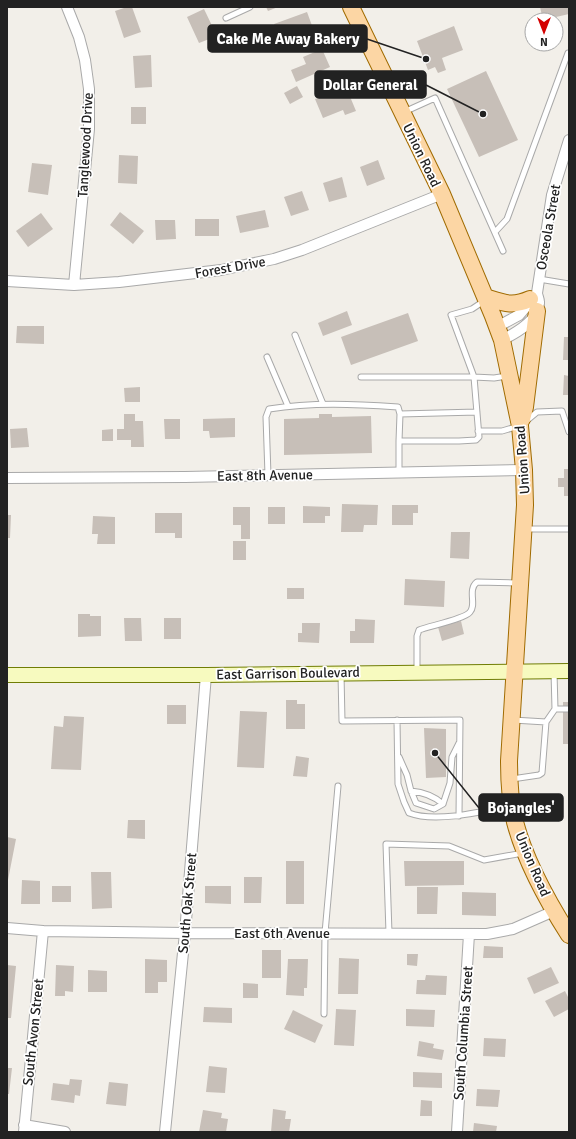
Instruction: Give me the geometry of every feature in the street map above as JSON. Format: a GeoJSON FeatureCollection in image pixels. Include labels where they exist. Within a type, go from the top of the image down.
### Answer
{"type":"FeatureCollection","features":[{"type":"Feature","properties":{"kind":"main road","name":"Union Road"},"geometry":{"type":"LineString","coordinates":[[350,7],[442,194],[500,334],[510,376],[520,426],[524,470],[524,529],[513,672],[509,779],[512,806],[526,852],[554,912],[569,935]]}},
{"type":"Feature","properties":{"kind":"main road"},"geometry":{"type":"LineString","coordinates":[[486,298],[503,303],[518,304],[535,301],[525,407],[520,426]]}},
{"type":"Feature","properties":{"kind":"main road","name":"East Garrison Boulevard"},"geometry":{"type":"LineString","coordinates":[[7,675],[569,671]]}},
{"type":"Feature","properties":{"kind":"street","name":"Tanglewood Drive"},"geometry":{"type":"LineString","coordinates":[[67,7],[79,37],[85,60],[89,89],[89,129],[74,285]]}},
{"type":"Feature","properties":{"kind":"street","name":"Osceola Street"},"geometry":{"type":"LineString","coordinates":[[535,301],[552,195],[569,140]]}},
{"type":"Feature","properties":{"kind":"street","name":"Forest Drive"},"geometry":{"type":"LineString","coordinates":[[7,281],[74,285],[118,282],[221,270],[274,259],[302,250],[442,194]]}},
{"type":"Feature","properties":{"kind":"street"},"geometry":{"type":"LineString","coordinates":[[500,334],[524,328],[535,301]]}},
{"type":"Feature","properties":{"kind":"street"},"geometry":{"type":"LineString","coordinates":[[500,334],[525,308],[535,301]]}},
{"type":"Feature","properties":{"kind":"street","name":"East 8th Avenue"},"geometry":{"type":"LineString","coordinates":[[7,478],[524,470]]}},
{"type":"Feature","properties":{"kind":"street","name":"South Oak Street"},"geometry":{"type":"LineString","coordinates":[[166,1132],[185,933],[206,674]]}},
{"type":"Feature","properties":{"kind":"street","name":"East 6th Avenue"},"geometry":{"type":"LineString","coordinates":[[7,928],[43,931],[185,933],[487,934],[513,929],[554,912]]}},
{"type":"Feature","properties":{"kind":"street","name":"South Avon Street"},"geometry":{"type":"LineString","coordinates":[[24,1128],[43,931]]}},
{"type":"Feature","properties":{"kind":"street","name":"South Columbia Street"},"geometry":{"type":"LineString","coordinates":[[457,1132],[469,934]]}},
{"type":"Feature","properties":{"kind":"street"},"geometry":{"type":"LineString","coordinates":[[24,1128],[65,1132]]}},
{"type":"Feature","properties":{"kind":"lane"},"geometry":{"type":"LineString","coordinates":[[226,18],[250,7]]}},
{"type":"Feature","properties":{"kind":"lane"},"geometry":{"type":"LineString","coordinates":[[495,232],[507,219],[568,53],[569,54]]}},
{"type":"Feature","properties":{"kind":"lane"},"geometry":{"type":"LineString","coordinates":[[402,113],[435,98],[503,251]]}},
{"type":"Feature","properties":{"kind":"lane"},"geometry":{"type":"LineString","coordinates":[[538,280],[569,284]]}},
{"type":"Feature","properties":{"kind":"lane"},"geometry":{"type":"LineString","coordinates":[[399,441],[459,441],[476,440],[479,437],[474,377],[451,315],[472,309],[486,298]]}},
{"type":"Feature","properties":{"kind":"lane"},"geometry":{"type":"LineString","coordinates":[[295,335],[323,404]]}},
{"type":"Feature","properties":{"kind":"lane"},"geometry":{"type":"LineString","coordinates":[[267,357],[288,406]]}},
{"type":"Feature","properties":{"kind":"lane"},"geometry":{"type":"LineString","coordinates":[[361,377],[494,378],[510,376]]}},
{"type":"Feature","properties":{"kind":"lane"},"geometry":{"type":"LineString","coordinates":[[268,475],[266,417],[269,409],[288,406],[323,404],[398,407],[400,414],[399,472]]}},
{"type":"Feature","properties":{"kind":"lane"},"geometry":{"type":"LineString","coordinates":[[478,431],[502,431],[520,426],[538,412],[562,411],[569,432]]}},
{"type":"Feature","properties":{"kind":"lane"},"geometry":{"type":"LineString","coordinates":[[400,414],[477,412]]}},
{"type":"Feature","properties":{"kind":"lane"},"geometry":{"type":"LineString","coordinates":[[524,529],[569,529]]}},
{"type":"Feature","properties":{"kind":"lane"},"geometry":{"type":"LineString","coordinates":[[417,672],[417,636],[419,630],[464,617],[472,608],[472,588],[477,582],[521,583]]}},
{"type":"Feature","properties":{"kind":"lane"},"geometry":{"type":"LineString","coordinates":[[509,779],[539,775],[542,772],[546,722],[555,709],[554,671]]}},
{"type":"Feature","properties":{"kind":"lane"},"geometry":{"type":"LineString","coordinates":[[341,673],[342,721],[460,720],[459,816]]}},
{"type":"Feature","properties":{"kind":"lane"},"geometry":{"type":"LineString","coordinates":[[555,709],[569,710]]}},
{"type":"Feature","properties":{"kind":"lane"},"geometry":{"type":"LineString","coordinates":[[397,720],[398,784],[409,813],[418,816],[459,816],[512,806]]}},
{"type":"Feature","properties":{"kind":"lane"},"geometry":{"type":"LineString","coordinates":[[511,720],[546,722]]}},
{"type":"Feature","properties":{"kind":"lane"},"geometry":{"type":"LineString","coordinates":[[398,754],[407,775],[411,792],[416,803],[434,808],[443,804],[450,783],[452,757],[459,742]]}},
{"type":"Feature","properties":{"kind":"lane"},"geometry":{"type":"LineString","coordinates":[[324,1014],[326,933],[338,786]]}},
{"type":"Feature","properties":{"kind":"lane"},"geometry":{"type":"LineString","coordinates":[[411,792],[420,792],[436,798],[443,804]]}},
{"type":"Feature","properties":{"kind":"lane"},"geometry":{"type":"LineString","coordinates":[[389,933],[386,844],[449,846],[484,860],[526,852]]}},
{"type":"Feature","properties":{"kind":"building"},"geometry":{"type":"Polygon","coordinates":[[[132,7],[141,32],[124,38],[115,11],[132,7]]]}},
{"type":"Feature","properties":{"kind":"building"},"geometry":{"type":"Polygon","coordinates":[[[266,7],[278,7],[268,11],[266,7]]]}},
{"type":"Feature","properties":{"kind":"building"},"geometry":{"type":"Polygon","coordinates":[[[540,7],[569,7],[569,14],[564,15],[564,12],[541,12],[540,7]]]}},
{"type":"Feature","properties":{"kind":"building"},"geometry":{"type":"Polygon","coordinates":[[[204,9],[217,36],[199,43],[187,17],[204,9]]]}},
{"type":"Feature","properties":{"kind":"building"},"geometry":{"type":"Polygon","coordinates":[[[307,12],[314,31],[281,43],[274,24],[307,12]]]}},
{"type":"Feature","properties":{"kind":"building"},"geometry":{"type":"Polygon","coordinates":[[[454,26],[463,50],[442,58],[446,70],[438,73],[435,67],[428,70],[417,41],[454,26]]]}},
{"type":"Feature","properties":{"kind":"building"},"geometry":{"type":"Polygon","coordinates":[[[322,49],[330,67],[296,82],[291,70],[306,64],[303,57],[322,49]]]}},
{"type":"Feature","properties":{"kind":"building"},"geometry":{"type":"Polygon","coordinates":[[[151,55],[152,87],[135,88],[133,56],[151,55]]]}},
{"type":"Feature","properties":{"kind":"building"},"geometry":{"type":"Polygon","coordinates":[[[486,71],[518,140],[479,157],[447,89],[486,71]]]}},
{"type":"Feature","properties":{"kind":"building"},"geometry":{"type":"Polygon","coordinates":[[[297,86],[303,97],[290,104],[284,93],[297,86]]]}},
{"type":"Feature","properties":{"kind":"building"},"geometry":{"type":"Polygon","coordinates":[[[346,87],[356,111],[345,115],[343,110],[323,118],[315,99],[346,87]]]}},
{"type":"Feature","properties":{"kind":"building"},"geometry":{"type":"Polygon","coordinates":[[[131,107],[146,107],[146,124],[131,124],[131,107]]]}},
{"type":"Feature","properties":{"kind":"building"},"geometry":{"type":"Polygon","coordinates":[[[119,155],[138,156],[137,184],[118,183],[119,155]]]}},
{"type":"Feature","properties":{"kind":"building"},"geometry":{"type":"Polygon","coordinates":[[[378,160],[385,179],[367,186],[360,167],[378,160]]]}},
{"type":"Feature","properties":{"kind":"building"},"geometry":{"type":"Polygon","coordinates":[[[32,163],[52,165],[48,195],[28,192],[32,163]]]}},
{"type":"Feature","properties":{"kind":"building"},"geometry":{"type":"Polygon","coordinates":[[[342,177],[347,197],[329,202],[323,183],[342,177]]]}},
{"type":"Feature","properties":{"kind":"building"},"geometry":{"type":"Polygon","coordinates":[[[302,191],[309,210],[291,216],[284,197],[302,191]]]}},
{"type":"Feature","properties":{"kind":"building"},"geometry":{"type":"Polygon","coordinates":[[[265,210],[269,227],[240,233],[236,216],[265,210]]]}},
{"type":"Feature","properties":{"kind":"building"},"geometry":{"type":"Polygon","coordinates":[[[120,212],[144,231],[133,244],[110,225],[120,212]]]}},
{"type":"Feature","properties":{"kind":"building"},"geometry":{"type":"Polygon","coordinates":[[[41,213],[53,229],[28,247],[16,231],[41,213]]]}},
{"type":"Feature","properties":{"kind":"building"},"geometry":{"type":"Polygon","coordinates":[[[195,219],[219,219],[219,236],[195,236],[195,219]]]}},
{"type":"Feature","properties":{"kind":"building"},"geometry":{"type":"Polygon","coordinates":[[[155,220],[175,220],[176,239],[156,240],[155,220]]]}},
{"type":"Feature","properties":{"kind":"building"},"geometry":{"type":"Polygon","coordinates":[[[347,311],[352,325],[323,336],[318,323],[347,311]]]}},
{"type":"Feature","properties":{"kind":"building"},"geometry":{"type":"Polygon","coordinates":[[[408,313],[418,341],[351,365],[341,337],[408,313]]]}},
{"type":"Feature","properties":{"kind":"building"},"geometry":{"type":"Polygon","coordinates":[[[17,326],[44,326],[44,344],[16,343],[17,326]]]}},
{"type":"Feature","properties":{"kind":"building"},"geometry":{"type":"Polygon","coordinates":[[[564,337],[569,337],[569,360],[563,360],[564,337]]]}},
{"type":"Feature","properties":{"kind":"building"},"geometry":{"type":"Polygon","coordinates":[[[564,375],[569,376],[569,395],[563,395],[564,375]]]}},
{"type":"Feature","properties":{"kind":"building"},"geometry":{"type":"Polygon","coordinates":[[[140,387],[140,402],[125,402],[124,388],[140,387]]]}},
{"type":"Feature","properties":{"kind":"building"},"geometry":{"type":"Polygon","coordinates":[[[124,414],[135,414],[135,421],[143,421],[144,447],[131,447],[131,440],[117,440],[117,429],[124,429],[124,414]]]}},
{"type":"Feature","properties":{"kind":"building"},"geometry":{"type":"Polygon","coordinates":[[[319,414],[332,414],[332,417],[371,416],[372,453],[284,455],[284,419],[319,418],[319,414]]]}},
{"type":"Feature","properties":{"kind":"building"},"geometry":{"type":"Polygon","coordinates":[[[235,418],[235,437],[210,438],[209,431],[203,431],[203,419],[235,418]]]}},
{"type":"Feature","properties":{"kind":"building"},"geometry":{"type":"Polygon","coordinates":[[[164,419],[180,419],[180,439],[165,439],[164,419]]]}},
{"type":"Feature","properties":{"kind":"building"},"geometry":{"type":"Polygon","coordinates":[[[27,428],[29,447],[11,448],[10,429],[27,428]]]}},
{"type":"Feature","properties":{"kind":"building"},"geometry":{"type":"Polygon","coordinates":[[[113,429],[113,441],[102,441],[102,430],[113,429]]]}},
{"type":"Feature","properties":{"kind":"building"},"geometry":{"type":"Polygon","coordinates":[[[564,469],[569,469],[569,496],[564,496],[564,487],[558,487],[558,478],[564,478],[564,469]]]}},
{"type":"Feature","properties":{"kind":"building"},"geometry":{"type":"Polygon","coordinates":[[[342,504],[378,505],[377,525],[364,525],[363,532],[341,532],[342,504]]]}},
{"type":"Feature","properties":{"kind":"building"},"geometry":{"type":"Polygon","coordinates":[[[392,505],[418,505],[418,513],[413,513],[413,525],[392,525],[392,505]]]}},
{"type":"Feature","properties":{"kind":"building"},"geometry":{"type":"Polygon","coordinates":[[[303,506],[330,507],[330,516],[325,516],[325,523],[303,523],[303,506]]]}},
{"type":"Feature","properties":{"kind":"building"},"geometry":{"type":"Polygon","coordinates":[[[233,507],[250,507],[250,539],[241,539],[241,525],[233,525],[233,507]]]}},
{"type":"Feature","properties":{"kind":"building"},"geometry":{"type":"Polygon","coordinates":[[[268,507],[285,507],[285,524],[268,524],[268,507]]]}},
{"type":"Feature","properties":{"kind":"building"},"geometry":{"type":"Polygon","coordinates":[[[155,513],[182,513],[182,538],[175,538],[175,533],[155,533],[155,513]]]}},
{"type":"Feature","properties":{"kind":"building"},"geometry":{"type":"Polygon","coordinates":[[[7,515],[11,515],[10,538],[7,538],[7,515]]]}},
{"type":"Feature","properties":{"kind":"building"},"geometry":{"type":"Polygon","coordinates":[[[93,516],[115,517],[115,544],[97,544],[98,534],[92,534],[93,516]]]}},
{"type":"Feature","properties":{"kind":"building"},"geometry":{"type":"Polygon","coordinates":[[[451,532],[470,532],[469,559],[450,558],[451,532]]]}},
{"type":"Feature","properties":{"kind":"building"},"geometry":{"type":"Polygon","coordinates":[[[233,541],[246,541],[246,560],[233,560],[233,541]]]}},
{"type":"Feature","properties":{"kind":"building"},"geometry":{"type":"Polygon","coordinates":[[[405,579],[445,581],[444,607],[404,605],[405,579]]]}},
{"type":"Feature","properties":{"kind":"building"},"geometry":{"type":"Polygon","coordinates":[[[287,588],[304,588],[304,599],[287,599],[287,588]]]}},
{"type":"Feature","properties":{"kind":"building"},"geometry":{"type":"Polygon","coordinates":[[[78,614],[101,616],[101,636],[78,637],[78,614]]]}},
{"type":"Feature","properties":{"kind":"building"},"geometry":{"type":"Polygon","coordinates":[[[124,618],[141,618],[142,641],[125,641],[124,618]]]}},
{"type":"Feature","properties":{"kind":"building"},"geometry":{"type":"Polygon","coordinates":[[[164,618],[181,618],[181,639],[164,639],[164,618]]]}},
{"type":"Feature","properties":{"kind":"building"},"geometry":{"type":"Polygon","coordinates":[[[355,619],[375,620],[374,643],[350,643],[350,631],[355,631],[355,619]]]}},
{"type":"Feature","properties":{"kind":"building"},"geometry":{"type":"Polygon","coordinates":[[[461,621],[464,634],[442,641],[438,627],[461,621]]]}},
{"type":"Feature","properties":{"kind":"building"},"geometry":{"type":"Polygon","coordinates":[[[302,623],[320,623],[319,643],[298,642],[298,633],[302,633],[302,623]]]}},
{"type":"Feature","properties":{"kind":"building"},"geometry":{"type":"Polygon","coordinates":[[[286,700],[297,700],[297,704],[305,704],[305,729],[286,729],[286,700]]]}},
{"type":"Feature","properties":{"kind":"building"},"geometry":{"type":"Polygon","coordinates":[[[563,702],[569,702],[569,744],[563,744],[563,702]]]}},
{"type":"Feature","properties":{"kind":"building"},"geometry":{"type":"Polygon","coordinates":[[[167,705],[186,705],[186,724],[167,724],[167,705]]]}},
{"type":"Feature","properties":{"kind":"building"},"geometry":{"type":"Polygon","coordinates":[[[240,711],[267,712],[264,768],[237,767],[240,711]]]}},
{"type":"Feature","properties":{"kind":"building"},"geometry":{"type":"Polygon","coordinates":[[[64,716],[84,717],[81,770],[51,769],[54,726],[63,727],[64,716]]]}},
{"type":"Feature","properties":{"kind":"building"},"geometry":{"type":"Polygon","coordinates":[[[424,728],[446,729],[446,777],[426,778],[424,728]]]}},
{"type":"Feature","properties":{"kind":"building"},"geometry":{"type":"Polygon","coordinates":[[[296,756],[309,758],[307,777],[293,776],[296,756]]]}},
{"type":"Feature","properties":{"kind":"building"},"geometry":{"type":"Polygon","coordinates":[[[128,820],[145,820],[145,839],[127,838],[128,820]]]}},
{"type":"Feature","properties":{"kind":"building"},"geometry":{"type":"Polygon","coordinates":[[[7,837],[16,839],[8,880],[7,880],[7,837]]]}},
{"type":"Feature","properties":{"kind":"building"},"geometry":{"type":"Polygon","coordinates":[[[286,861],[304,861],[304,904],[286,904],[286,861]]]}},
{"type":"Feature","properties":{"kind":"building"},"geometry":{"type":"Polygon","coordinates":[[[404,861],[464,861],[464,885],[405,886],[404,861]]]}},
{"type":"Feature","properties":{"kind":"building"},"geometry":{"type":"Polygon","coordinates":[[[91,872],[111,872],[112,908],[92,909],[91,872]]]}},
{"type":"Feature","properties":{"kind":"building"},"geometry":{"type":"Polygon","coordinates":[[[244,877],[262,877],[261,903],[244,903],[244,877]]]}},
{"type":"Feature","properties":{"kind":"building"},"geometry":{"type":"Polygon","coordinates":[[[22,880],[40,881],[40,904],[21,904],[22,880]]]}},
{"type":"Feature","properties":{"kind":"building"},"geometry":{"type":"Polygon","coordinates":[[[52,886],[71,886],[71,902],[52,902],[52,886]]]}},
{"type":"Feature","properties":{"kind":"building"},"geometry":{"type":"Polygon","coordinates":[[[205,886],[231,886],[231,904],[205,903],[205,886]]]}},
{"type":"Feature","properties":{"kind":"building"},"geometry":{"type":"Polygon","coordinates":[[[417,887],[438,887],[437,914],[417,914],[417,887]]]}},
{"type":"Feature","properties":{"kind":"building"},"geometry":{"type":"Polygon","coordinates":[[[462,892],[496,893],[496,916],[462,915],[462,892]]]}},
{"type":"Feature","properties":{"kind":"building"},"geometry":{"type":"Polygon","coordinates":[[[484,946],[503,947],[503,958],[483,958],[484,946]]]}},
{"type":"Feature","properties":{"kind":"building"},"geometry":{"type":"Polygon","coordinates":[[[262,950],[281,950],[281,978],[262,978],[262,950]]]}},
{"type":"Feature","properties":{"kind":"building"},"geometry":{"type":"Polygon","coordinates":[[[407,954],[418,954],[417,966],[407,965],[407,954]]]}},
{"type":"Feature","properties":{"kind":"building"},"geometry":{"type":"Polygon","coordinates":[[[339,958],[359,959],[358,994],[338,994],[339,958]]]}},
{"type":"Feature","properties":{"kind":"building"},"geometry":{"type":"Polygon","coordinates":[[[145,959],[167,960],[167,982],[158,982],[158,993],[145,993],[145,959]]]}},
{"type":"Feature","properties":{"kind":"building"},"geometry":{"type":"Polygon","coordinates":[[[288,959],[308,959],[307,988],[304,988],[304,996],[286,995],[288,959]]]}},
{"type":"Feature","properties":{"kind":"building"},"geometry":{"type":"Polygon","coordinates":[[[7,965],[16,966],[11,1018],[7,1018],[7,965]]]}},
{"type":"Feature","properties":{"kind":"building"},"geometry":{"type":"Polygon","coordinates":[[[56,965],[74,966],[73,992],[65,991],[65,996],[55,996],[56,965]]]}},
{"type":"Feature","properties":{"kind":"building"},"geometry":{"type":"Polygon","coordinates":[[[551,967],[559,983],[534,994],[527,978],[551,967]]]}},
{"type":"Feature","properties":{"kind":"building"},"geometry":{"type":"Polygon","coordinates":[[[88,970],[107,971],[107,992],[88,992],[88,970]]]}},
{"type":"Feature","properties":{"kind":"building"},"geometry":{"type":"Polygon","coordinates":[[[426,975],[447,976],[446,995],[416,994],[417,980],[425,980],[426,975]]]}},
{"type":"Feature","properties":{"kind":"building"},"geometry":{"type":"Polygon","coordinates":[[[243,983],[258,984],[258,998],[243,998],[243,983]]]}},
{"type":"Feature","properties":{"kind":"building"},"geometry":{"type":"Polygon","coordinates":[[[565,991],[569,999],[569,1009],[554,1017],[545,1001],[565,991]]]}},
{"type":"Feature","properties":{"kind":"building"},"geometry":{"type":"Polygon","coordinates":[[[204,1007],[232,1008],[232,1023],[203,1022],[204,1007]]]}},
{"type":"Feature","properties":{"kind":"building"},"geometry":{"type":"Polygon","coordinates":[[[336,1009],[356,1010],[354,1046],[334,1045],[336,1009]]]}},
{"type":"Feature","properties":{"kind":"building"},"geometry":{"type":"Polygon","coordinates":[[[406,1009],[435,1010],[434,1027],[406,1026],[406,1009]]]}},
{"type":"Feature","properties":{"kind":"building"},"geometry":{"type":"Polygon","coordinates":[[[293,1010],[323,1025],[315,1043],[284,1029],[293,1010]]]}},
{"type":"Feature","properties":{"kind":"building"},"geometry":{"type":"Polygon","coordinates":[[[484,1038],[506,1039],[505,1057],[483,1056],[484,1038]]]}},
{"type":"Feature","properties":{"kind":"building"},"geometry":{"type":"Polygon","coordinates":[[[419,1041],[434,1044],[433,1048],[444,1050],[442,1060],[417,1056],[419,1041]]]}},
{"type":"Feature","properties":{"kind":"building"},"geometry":{"type":"Polygon","coordinates":[[[209,1066],[227,1068],[225,1093],[206,1092],[209,1066]]]}},
{"type":"Feature","properties":{"kind":"building"},"geometry":{"type":"Polygon","coordinates":[[[7,1068],[12,1068],[9,1094],[7,1094],[7,1068]]]}},
{"type":"Feature","properties":{"kind":"building"},"geometry":{"type":"Polygon","coordinates":[[[413,1072],[442,1073],[442,1088],[413,1087],[413,1072]]]}},
{"type":"Feature","properties":{"kind":"building"},"geometry":{"type":"Polygon","coordinates":[[[70,1079],[82,1080],[80,1096],[75,1095],[74,1103],[51,1100],[53,1083],[69,1085],[70,1079]]]}},
{"type":"Feature","properties":{"kind":"building"},"geometry":{"type":"Polygon","coordinates":[[[109,1082],[128,1084],[126,1106],[106,1104],[109,1082]]]}},
{"type":"Feature","properties":{"kind":"building"},"geometry":{"type":"Polygon","coordinates":[[[477,1089],[500,1090],[498,1107],[476,1106],[477,1089]]]}},
{"type":"Feature","properties":{"kind":"building"},"geometry":{"type":"Polygon","coordinates":[[[421,1100],[432,1101],[432,1116],[420,1116],[421,1100]]]}},
{"type":"Feature","properties":{"kind":"building"},"geometry":{"type":"Polygon","coordinates":[[[273,1109],[286,1111],[285,1119],[291,1119],[289,1132],[271,1132],[273,1109]]]}},
{"type":"Feature","properties":{"kind":"building"},"geometry":{"type":"Polygon","coordinates":[[[203,1110],[222,1113],[221,1118],[228,1119],[226,1132],[199,1132],[203,1110]]]}},
{"type":"Feature","properties":{"kind":"building"},"geometry":{"type":"Polygon","coordinates":[[[474,1123],[497,1126],[496,1132],[473,1132],[474,1123]]]}},
{"type":"Feature","properties":{"kind":"place","name":"Cake Me Away Bakery"},"geometry":{"type":"Point","coordinates":[426,59]}},
{"type":"Feature","properties":{"kind":"place","name":"Dollar General"},"geometry":{"type":"Point","coordinates":[483,114]}},
{"type":"Feature","properties":{"kind":"place","name":"Bojangles'"},"geometry":{"type":"Point","coordinates":[435,753]}}]}
